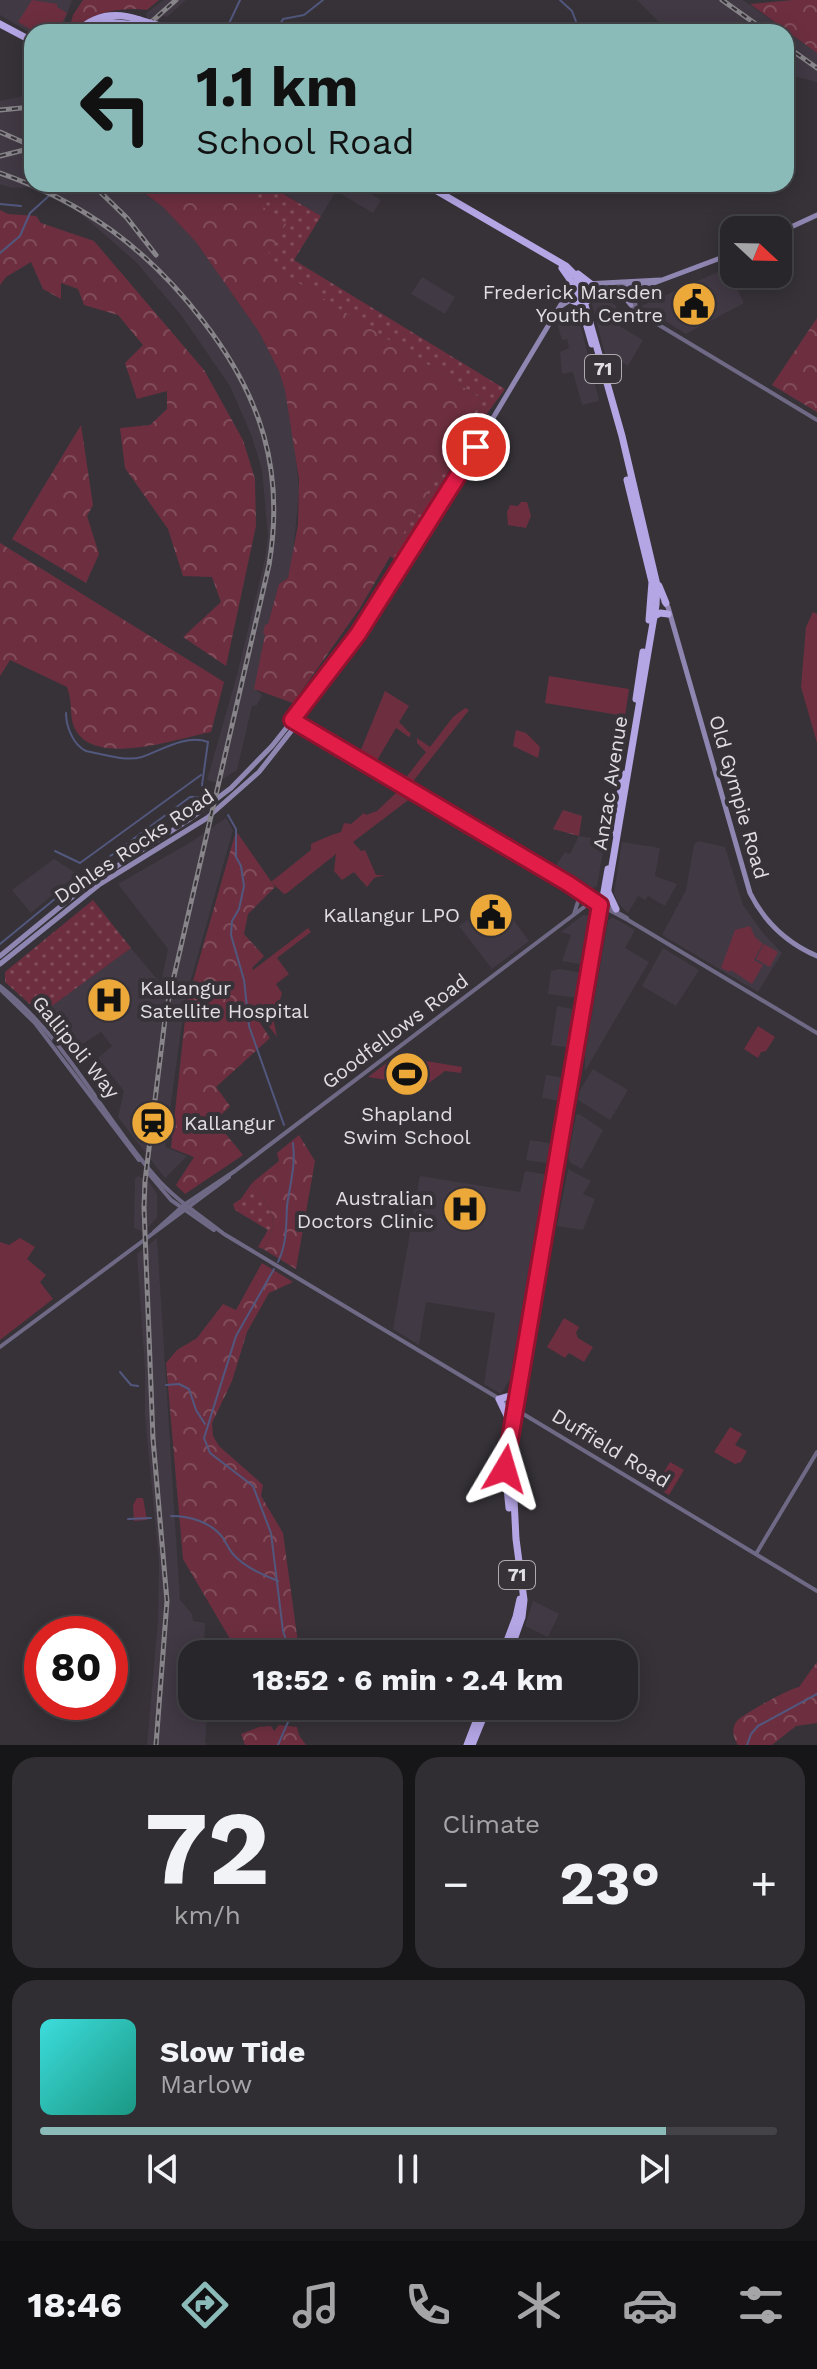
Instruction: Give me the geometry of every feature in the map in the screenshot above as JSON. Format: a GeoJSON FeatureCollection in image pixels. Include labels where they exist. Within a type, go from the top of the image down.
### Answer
{"type":"FeatureCollection","features":[{"type":"Feature","properties":{"kind":"highway"},"geometry":{"type":"LineString","coordinates":[[0,24],[24,37]]}},
{"type":"Feature","properties":{"kind":"highway"},"geometry":{"type":"LineString","coordinates":[[102,24],[143,24]]}},
{"type":"Feature","properties":{"kind":"highway"},"geometry":{"type":"LineString","coordinates":[[438,192],[558,264],[577,285],[594,287],[583,303],[568,296],[577,285]]}},
{"type":"Feature","properties":{"kind":"highway","name":"Anzac Avenue"},"geometry":{"type":"LineString","coordinates":[[514,1640],[524,1600],[511,1472],[517,1410],[604,919],[657,585],[577,285]]}},
{"type":"Feature","properties":{"kind":"highway","name":"Anzac Avenue"},"geometry":{"type":"LineString","coordinates":[[507,1640],[518,1612],[520,1596],[505,1476],[511,1424],[517,1410],[517,1394],[608,892],[654,616],[652,582],[583,303]]}},
{"type":"Feature","properties":{"kind":"highway"},"geometry":{"type":"LineString","coordinates":[[657,585],[666,603]]}},
{"type":"Feature","properties":{"kind":"highway"},"geometry":{"type":"LineString","coordinates":[[654,616],[660,613],[669,617]]}},
{"type":"Feature","properties":{"kind":"highway"},"geometry":{"type":"LineString","coordinates":[[511,1424],[499,1399],[517,1394]]}},
{"type":"Feature","properties":{"kind":"highway"},"geometry":{"type":"LineString","coordinates":[[470,1745],[480,1720]]}},
{"type":"Feature","properties":{"kind":"main road"},"geometry":{"type":"LineString","coordinates":[[792,227],[817,215]]}},
{"type":"Feature","properties":{"kind":"main road"},"geometry":{"type":"LineString","coordinates":[[594,287],[660,280],[687,273],[720,259]]}},
{"type":"Feature","properties":{"kind":"main road"},"geometry":{"type":"LineString","coordinates":[[577,285],[618,289],[632,284]]}},
{"type":"Feature","properties":{"kind":"main road","name":"Dohles Rocks Road"},"geometry":{"type":"LineString","coordinates":[[0,964],[90,891],[182,835],[223,805],[268,762],[299,724],[401,568],[560,307],[577,285]]}},
{"type":"Feature","properties":{"kind":"main road"},"geometry":{"type":"LineString","coordinates":[[618,289],[631,305]]}},
{"type":"Feature","properties":{"kind":"main road"},"geometry":{"type":"LineString","coordinates":[[654,602],[666,603]]}},
{"type":"Feature","properties":{"kind":"main road"},"geometry":{"type":"LineString","coordinates":[[654,602],[669,617]]}},
{"type":"Feature","properties":{"kind":"main road","name":"Old Gympie Road"},"geometry":{"type":"LineString","coordinates":[[666,603],[750,893],[779,933],[817,956]]}},
{"type":"Feature","properties":{"kind":"main road","name":"Dohles Rocks Road"},"geometry":{"type":"LineString","coordinates":[[0,956],[95,879],[216,800],[254,766],[333,669]]}},
{"type":"Feature","properties":{"kind":"street"},"geometry":{"type":"LineString","coordinates":[[632,284],[631,305],[636,311],[817,420]]}},
{"type":"Feature","properties":{"kind":"street"},"geometry":{"type":"LineString","coordinates":[[632,284],[636,311]]}},
{"type":"Feature","properties":{"kind":"street"},"geometry":{"type":"LineString","coordinates":[[292,720],[817,1033]]}},
{"type":"Feature","properties":{"kind":"street"},"geometry":{"type":"LineString","coordinates":[[580,911],[583,893]]}},
{"type":"Feature","properties":{"kind":"street"},"geometry":{"type":"LineString","coordinates":[[573,916],[583,893]]}},
{"type":"Feature","properties":{"kind":"street","name":"Goodfellows Road"},"geometry":{"type":"LineString","coordinates":[[0,1347],[573,916],[580,911],[605,906]]}},
{"type":"Feature","properties":{"kind":"street","name":"Gallipoli Way"},"geometry":{"type":"LineString","coordinates":[[0,988],[40,1022],[151,1171],[184,1208]]}},
{"type":"Feature","properties":{"kind":"street","name":"Duffield Road"},"geometry":{"type":"LineString","coordinates":[[184,1208],[817,1591]]}},
{"type":"Feature","properties":{"kind":"street"},"geometry":{"type":"LineString","coordinates":[[756,1554],[817,1452]]}},
{"type":"Feature","properties":{"kind":"shaded area"},"geometry":{"type":"Polygon","coordinates":[[[0,0],[72,0],[64,24],[24,24],[24,29],[0,15],[0,0]]]}},
{"type":"Feature","properties":{"kind":"shaded area"},"geometry":{"type":"Polygon","coordinates":[[[164,0],[186,0],[156,24],[140,24],[147,18],[146,13],[164,0]]]}},
{"type":"Feature","properties":{"kind":"shaded area"},"geometry":{"type":"Polygon","coordinates":[[[637,0],[743,0],[777,24],[661,24],[637,0]]]}},
{"type":"Feature","properties":{"kind":"shaded area"},"geometry":{"type":"Polygon","coordinates":[[[794,37],[817,53],[817,82],[794,76],[794,37]]]}},
{"type":"Feature","properties":{"kind":"shaded area"},"geometry":{"type":"Polygon","coordinates":[[[24,96],[24,187],[0,184],[0,101],[24,96]]]}},
{"type":"Feature","properties":{"kind":"shaded area"},"geometry":{"type":"Polygon","coordinates":[[[41,192],[142,192],[163,207],[196,242],[259,332],[285,390],[299,490],[293,557],[288,578],[279,584],[265,635],[255,689],[262,695],[257,705],[252,706],[237,770],[217,783],[207,780],[265,559],[268,536],[262,470],[252,437],[230,386],[181,315],[136,262],[74,208],[41,192]]]}},
{"type":"Feature","properties":{"kind":"shaded area"},"geometry":{"type":"Polygon","coordinates":[[[282,192],[335,192],[321,216],[282,192]]]}},
{"type":"Feature","properties":{"kind":"shaded area"},"geometry":{"type":"Polygon","coordinates":[[[338,192],[368,192],[381,200],[373,213],[338,192]]]}},
{"type":"Feature","properties":{"kind":"shaded area"},"geometry":{"type":"Polygon","coordinates":[[[720,271],[720,288],[737,288],[744,303],[686,334],[641,306],[720,271]]]}},
{"type":"Feature","properties":{"kind":"shaded area"},"geometry":{"type":"Polygon","coordinates":[[[422,277],[455,297],[445,314],[411,294],[422,277]]]}},
{"type":"Feature","properties":{"kind":"shaded area"},"geometry":{"type":"Polygon","coordinates":[[[601,296],[617,306],[609,320],[643,340],[628,366],[616,359],[607,362],[592,304],[601,296]]]}},
{"type":"Feature","properties":{"kind":"shaded area"},"geometry":{"type":"Polygon","coordinates":[[[571,306],[577,310],[599,401],[582,405],[573,372],[562,374],[560,352],[569,348],[567,339],[562,340],[557,323],[571,306]]]}},
{"type":"Feature","properties":{"kind":"shaded area"},"geometry":{"type":"Polygon","coordinates":[[[226,818],[233,830],[185,1001],[165,1147],[187,1156],[165,1178],[118,1117],[124,1091],[98,1058],[112,1046],[101,1032],[72,1051],[41,1014],[131,948],[161,984],[168,949],[118,884],[226,818]]]}},
{"type":"Feature","properties":{"kind":"shaded area"},"geometry":{"type":"Polygon","coordinates":[[[579,836],[605,840],[597,886],[589,890],[553,870],[565,852],[570,854],[579,836]]]}},
{"type":"Feature","properties":{"kind":"shaded area"},"geometry":{"type":"Polygon","coordinates":[[[698,841],[725,847],[743,905],[782,953],[758,992],[662,935],[686,890],[694,845],[698,841]]]}},
{"type":"Feature","properties":{"kind":"shaded area"},"geometry":{"type":"Polygon","coordinates":[[[622,842],[660,848],[655,876],[677,884],[665,906],[648,896],[645,900],[638,896],[628,913],[618,903],[614,893],[622,842]]]}},
{"type":"Feature","properties":{"kind":"shaded area"},"geometry":{"type":"Polygon","coordinates":[[[54,859],[77,874],[31,913],[12,890],[54,859]]]}},
{"type":"Feature","properties":{"kind":"shaded area"},"geometry":{"type":"Polygon","coordinates":[[[500,902],[529,941],[492,969],[459,926],[473,916],[477,920],[500,902]]]}},
{"type":"Feature","properties":{"kind":"shaded area"},"geometry":{"type":"Polygon","coordinates":[[[583,915],[593,916],[585,965],[562,961],[571,935],[561,932],[583,915]]]}},
{"type":"Feature","properties":{"kind":"shaded area"},"geometry":{"type":"Polygon","coordinates":[[[612,917],[635,930],[625,948],[649,962],[585,1071],[585,1052],[608,921],[612,917]]]}},
{"type":"Feature","properties":{"kind":"shaded area"},"geometry":{"type":"Polygon","coordinates":[[[663,948],[699,970],[676,1006],[642,986],[663,948]]]}},
{"type":"Feature","properties":{"kind":"shaded area"},"geometry":{"type":"Polygon","coordinates":[[[559,969],[584,973],[578,998],[548,994],[551,971],[559,969]]]}},
{"type":"Feature","properties":{"kind":"shaded area"},"geometry":{"type":"Polygon","coordinates":[[[557,1006],[578,1010],[571,1048],[551,1045],[557,1006]]]}},
{"type":"Feature","properties":{"kind":"shaded area"},"geometry":{"type":"Polygon","coordinates":[[[593,1069],[628,1090],[610,1120],[578,1100],[580,1090],[593,1069]]]}},
{"type":"Feature","properties":{"kind":"shaded area"},"geometry":{"type":"Polygon","coordinates":[[[546,1075],[566,1078],[561,1101],[542,1098],[546,1075]]]}},
{"type":"Feature","properties":{"kind":"shaded area"},"geometry":{"type":"Polygon","coordinates":[[[576,1115],[603,1130],[582,1169],[568,1158],[576,1115]]]}},
{"type":"Feature","properties":{"kind":"shaded area"},"geometry":{"type":"Polygon","coordinates":[[[530,1140],[555,1144],[552,1164],[526,1160],[530,1140]]]}},
{"type":"Feature","properties":{"kind":"shaded area"},"geometry":{"type":"Polygon","coordinates":[[[568,1169],[591,1181],[583,1194],[595,1199],[583,1230],[557,1226],[568,1169]]]}},
{"type":"Feature","properties":{"kind":"shaded area"},"geometry":{"type":"Polygon","coordinates":[[[525,1171],[550,1175],[516,1369],[501,1394],[484,1384],[495,1313],[426,1302],[419,1345],[393,1329],[420,1176],[520,1192],[525,1171]]]}},
{"type":"Feature","properties":{"kind":"shaded area"},"geometry":{"type":"Polygon","coordinates":[[[138,1176],[149,1182],[157,1194],[157,1218],[143,1232],[134,1228],[135,1179],[138,1176]]]}},
{"type":"Feature","properties":{"kind":"shaded area"},"geometry":{"type":"Polygon","coordinates":[[[157,1238],[180,1600],[192,1614],[193,1621],[205,1623],[204,1640],[178,1640],[178,1720],[207,1720],[207,1745],[147,1745],[158,1620],[159,1562],[145,1416],[137,1254],[157,1238]]]}},
{"type":"Feature","properties":{"kind":"shaded area"},"geometry":{"type":"Polygon","coordinates":[[[533,1601],[559,1614],[548,1637],[525,1626],[533,1601]]]}},
{"type":"Feature","properties":{"kind":"green space"},"geometry":{"type":"Polygon","coordinates":[[[32,0],[57,4],[67,13],[62,24],[24,26],[18,22],[32,0]]]}},
{"type":"Feature","properties":{"kind":"green space"},"geometry":{"type":"Polygon","coordinates":[[[83,0],[159,0],[147,10],[115,10],[80,24],[70,24],[83,0]]]}},
{"type":"Feature","properties":{"kind":"green space"},"geometry":{"type":"Polygon","coordinates":[[[817,0],[817,53],[794,36],[794,24],[777,24],[750,4],[817,0]]]}},
{"type":"Feature","properties":{"kind":"green space"},"geometry":{"type":"Polygon","coordinates":[[[143,192],[243,192],[286,224],[264,261],[482,399],[360,608],[293,703],[254,689],[265,625],[268,624],[279,584],[288,578],[298,525],[299,479],[285,390],[259,332],[196,242],[163,207],[143,192]]]}},
{"type":"Feature","properties":{"kind":"green space"},"geometry":{"type":"Polygon","coordinates":[[[239,192],[280,192],[321,216],[294,260],[505,389],[462,448],[396,560],[390,556],[482,399],[263,261],[239,192]]]}},
{"type":"Feature","properties":{"kind":"green space"},"geometry":{"type":"Polygon","coordinates":[[[0,210],[8,214],[36,216],[41,223],[94,241],[204,370],[243,440],[255,479],[256,526],[226,666],[183,637],[221,602],[212,577],[183,576],[168,529],[125,468],[120,428],[150,425],[167,409],[167,391],[137,399],[125,363],[143,345],[118,315],[84,305],[78,289],[61,283],[61,299],[43,289],[31,262],[6,277],[0,285],[0,210]]]}},
{"type":"Feature","properties":{"kind":"green space"},"geometry":{"type":"Polygon","coordinates":[[[817,318],[817,412],[772,385],[817,318]]]}},
{"type":"Feature","properties":{"kind":"green space"},"geometry":{"type":"Polygon","coordinates":[[[81,425],[93,505],[87,516],[99,554],[86,583],[12,539],[81,425]]]}},
{"type":"Feature","properties":{"kind":"green space"},"geometry":{"type":"Polygon","coordinates":[[[521,502],[527,502],[531,516],[526,528],[508,525],[510,505],[518,506],[521,502]]]}},
{"type":"Feature","properties":{"kind":"green space"},"geometry":{"type":"Polygon","coordinates":[[[0,543],[224,682],[211,732],[138,747],[100,747],[85,741],[75,729],[67,687],[10,660],[0,676],[0,543]]]}},
{"type":"Feature","properties":{"kind":"green space"},"geometry":{"type":"Polygon","coordinates":[[[813,612],[817,614],[817,743],[801,687],[806,627],[813,612]]]}},
{"type":"Feature","properties":{"kind":"green space"},"geometry":{"type":"Polygon","coordinates":[[[549,676],[629,689],[625,716],[545,703],[549,676]]]}},
{"type":"Feature","properties":{"kind":"green space"},"geometry":{"type":"Polygon","coordinates":[[[385,691],[409,706],[399,722],[411,734],[409,737],[396,728],[376,762],[360,752],[385,691]]]}},
{"type":"Feature","properties":{"kind":"green space"},"geometry":{"type":"Polygon","coordinates":[[[465,708],[469,710],[411,784],[404,780],[426,752],[417,743],[417,738],[430,747],[453,717],[465,708]]]}},
{"type":"Feature","properties":{"kind":"green space"},"geometry":{"type":"Polygon","coordinates":[[[516,730],[526,733],[540,747],[538,758],[513,746],[516,730]]]}},
{"type":"Feature","properties":{"kind":"green space"},"geometry":{"type":"Polygon","coordinates":[[[398,791],[411,798],[353,842],[361,851],[365,850],[376,875],[385,875],[374,878],[367,887],[354,872],[342,880],[334,871],[336,854],[287,893],[284,894],[271,882],[311,850],[311,844],[341,832],[344,823],[351,824],[364,813],[377,811],[398,791]]]}},
{"type":"Feature","properties":{"kind":"green space"},"geometry":{"type":"Polygon","coordinates":[[[563,810],[582,816],[579,836],[553,829],[563,810]]]}},
{"type":"Feature","properties":{"kind":"green space"},"geometry":{"type":"Polygon","coordinates":[[[236,831],[275,887],[248,914],[244,934],[264,956],[252,968],[268,990],[260,1023],[270,1038],[216,1087],[230,1106],[215,1121],[243,1155],[185,1194],[176,1185],[194,1157],[171,1148],[187,1002],[236,831]]]}},
{"type":"Feature","properties":{"kind":"green space"},"geometry":{"type":"Polygon","coordinates":[[[93,900],[131,948],[41,1014],[5,982],[5,972],[93,900]]]}},
{"type":"Feature","properties":{"kind":"green space"},"geometry":{"type":"Polygon","coordinates":[[[750,926],[763,944],[754,960],[763,965],[752,984],[731,970],[721,968],[735,930],[750,926]]]}},
{"type":"Feature","properties":{"kind":"green space"},"geometry":{"type":"Polygon","coordinates":[[[308,928],[311,932],[277,958],[289,974],[276,984],[282,993],[274,1022],[277,1037],[236,983],[308,928]]]}},
{"type":"Feature","properties":{"kind":"green space"},"geometry":{"type":"Polygon","coordinates":[[[764,944],[778,952],[770,967],[756,959],[764,944]]]}},
{"type":"Feature","properties":{"kind":"green space"},"geometry":{"type":"Polygon","coordinates":[[[758,1026],[775,1037],[758,1058],[744,1049],[758,1026]]]}},
{"type":"Feature","properties":{"kind":"green space","name":"Shapland Swim School"},"geometry":{"type":"Polygon","coordinates":[[[396,1056],[462,1067],[461,1073],[445,1071],[425,1086],[368,1077],[396,1056]]]}},
{"type":"Feature","properties":{"kind":"green space"},"geometry":{"type":"Polygon","coordinates":[[[299,1135],[315,1161],[296,1269],[263,1249],[272,1229],[272,1214],[252,1183],[279,1161],[277,1153],[299,1135]]]}},
{"type":"Feature","properties":{"kind":"green space"},"geometry":{"type":"Polygon","coordinates":[[[252,1183],[272,1214],[272,1229],[263,1249],[258,1247],[268,1230],[235,1210],[233,1204],[241,1199],[252,1183]]]}},
{"type":"Feature","properties":{"kind":"green space"},"geometry":{"type":"Polygon","coordinates":[[[20,1238],[35,1247],[27,1259],[46,1275],[40,1282],[53,1299],[0,1340],[0,1242],[9,1245],[20,1238]]]}},
{"type":"Feature","properties":{"kind":"green space"},"geometry":{"type":"Polygon","coordinates":[[[262,1263],[293,1282],[269,1293],[247,1332],[232,1381],[212,1423],[213,1436],[219,1446],[263,1485],[261,1496],[283,1533],[298,1640],[231,1640],[183,1559],[166,1363],[177,1350],[197,1338],[223,1304],[236,1310],[262,1263]]]}},
{"type":"Feature","properties":{"kind":"green space"},"geometry":{"type":"Polygon","coordinates":[[[564,1318],[579,1327],[576,1333],[578,1338],[593,1347],[584,1362],[569,1353],[565,1358],[547,1347],[564,1318]]]}},
{"type":"Feature","properties":{"kind":"green space"},"geometry":{"type":"Polygon","coordinates":[[[730,1427],[742,1434],[735,1445],[747,1451],[741,1462],[735,1464],[714,1452],[730,1427]]]}},
{"type":"Feature","properties":{"kind":"green space"},"geometry":{"type":"Polygon","coordinates":[[[670,1462],[684,1470],[669,1495],[655,1487],[670,1462]]]}},
{"type":"Feature","properties":{"kind":"green space"},"geometry":{"type":"Polygon","coordinates":[[[137,1498],[143,1498],[147,1520],[134,1521],[133,1505],[137,1498]]]}},
{"type":"Feature","properties":{"kind":"green space"},"geometry":{"type":"Polygon","coordinates":[[[817,1662],[817,1723],[796,1726],[772,1745],[738,1745],[733,1733],[737,1721],[766,1702],[799,1687],[817,1662]]]}},
{"type":"Feature","properties":{"kind":"green space"},"geometry":{"type":"Polygon","coordinates":[[[279,1725],[297,1727],[306,1745],[245,1745],[241,1734],[259,1727],[271,1726],[274,1731],[279,1725]]]}},
{"type":"Feature","properties":{"kind":"waterway"},"geometry":{"type":"LineString","coordinates":[[229,24],[240,0]]}},
{"type":"Feature","properties":{"kind":"waterway"},"geometry":{"type":"LineString","coordinates":[[280,24],[283,19],[304,15],[323,0]]}},
{"type":"Feature","properties":{"kind":"waterway"},"geometry":{"type":"LineString","coordinates":[[560,0],[572,11],[577,24]]}},
{"type":"Feature","properties":{"kind":"waterway"},"geometry":{"type":"LineString","coordinates":[[0,253],[20,236],[30,213],[53,192]]}},
{"type":"Feature","properties":{"kind":"waterway"},"geometry":{"type":"LineString","coordinates":[[0,204],[21,206]]}},
{"type":"Feature","properties":{"kind":"waterway"},"geometry":{"type":"LineString","coordinates":[[0,944],[78,880],[190,797],[207,797],[202,785],[208,742],[183,741],[135,758],[106,756],[86,751],[77,744],[69,729],[66,713]]}},
{"type":"Feature","properties":{"kind":"waterway"},"geometry":{"type":"LineString","coordinates":[[55,851],[80,863],[201,775]]}},
{"type":"Feature","properties":{"kind":"waterway"},"geometry":{"type":"LineString","coordinates":[[228,815],[236,829],[236,857],[241,866],[244,886],[239,909],[232,921],[231,935],[244,980],[249,1026],[284,1125]]}},
{"type":"Feature","properties":{"kind":"waterway"},"geometry":{"type":"LineString","coordinates":[[278,1262],[286,1235],[293,1143]]}},
{"type":"Feature","properties":{"kind":"waterway"},"geometry":{"type":"LineString","coordinates":[[274,1269],[236,1336],[204,1438],[210,1453],[253,1486],[271,1533],[286,1640]]}},
{"type":"Feature","properties":{"kind":"waterway"},"geometry":{"type":"LineString","coordinates":[[120,1372],[131,1385],[138,1386]]}},
{"type":"Feature","properties":{"kind":"waterway"},"geometry":{"type":"LineString","coordinates":[[166,1385],[179,1384],[189,1389],[205,1424]]}},
{"type":"Feature","properties":{"kind":"waterway"},"geometry":{"type":"LineString","coordinates":[[171,1516],[206,1524],[218,1532],[242,1563],[278,1581]]}},
{"type":"Feature","properties":{"kind":"waterway"},"geometry":{"type":"LineString","coordinates":[[128,1519],[151,1518]]}},
{"type":"Feature","properties":{"kind":"waterway"},"geometry":{"type":"LineString","coordinates":[[747,1745],[758,1726],[817,1694]]}},
{"type":"Feature","properties":{"kind":"waterway"},"geometry":{"type":"LineString","coordinates":[[278,1745],[289,1720]]}},
{"type":"Feature","properties":{"kind":"railway"},"geometry":{"type":"LineString","coordinates":[[149,24],[176,0]]}},
{"type":"Feature","properties":{"kind":"railway"},"geometry":{"type":"LineString","coordinates":[[722,0],[756,24]]}},
{"type":"Feature","properties":{"kind":"railway"},"geometry":{"type":"LineString","coordinates":[[794,52],[817,68]]}},
{"type":"Feature","properties":{"kind":"railway"},"geometry":{"type":"LineString","coordinates":[[0,110],[24,108]]}},
{"type":"Feature","properties":{"kind":"railway"},"geometry":{"type":"LineString","coordinates":[[0,132],[24,142]]}},
{"type":"Feature","properties":{"kind":"railway"},"geometry":{"type":"LineString","coordinates":[[0,156],[24,150]]}},
{"type":"Feature","properties":{"kind":"railway"},"geometry":{"type":"LineString","coordinates":[[0,173],[24,182]]}},
{"type":"Feature","properties":{"kind":"railway"},"geometry":{"type":"LineString","coordinates":[[47,192],[113,231],[160,272],[203,321],[240,377],[254,406],[264,436],[274,497],[269,565],[166,1011],[145,1181],[153,1439],[167,1601],[156,1745]]}},
{"type":"Feature","properties":{"kind":"railway"},"geometry":{"type":"LineString","coordinates":[[100,192],[127,218],[156,255]]}},
{"type":"Feature","properties":{"kind":"place","name":"Frederick Marsden Youth Centre"},"geometry":{"type":"Point","coordinates":[694,304]}},
{"type":"Feature","properties":{"kind":"place","name":"Kallangur LPO"},"geometry":{"type":"Point","coordinates":[491,915]}},
{"type":"Feature","properties":{"kind":"place","name":"Kallangur Satellite Hospital"},"geometry":{"type":"Point","coordinates":[109,1000]}},
{"type":"Feature","properties":{"kind":"place","name":"Shapland Swim School"},"geometry":{"type":"Point","coordinates":[407,1074]}},
{"type":"Feature","properties":{"kind":"place","name":"Kallangur"},"geometry":{"type":"Point","coordinates":[153,1123]}},
{"type":"Feature","properties":{"kind":"place","name":"Australian Doctors Clinic"},"geometry":{"type":"Point","coordinates":[465,1209]}},
{"type":"Feature","properties":{"kind":"route"},"geometry":{"type":"LineString","coordinates":[[476,447],[358,634],[292,720],[600,905],[505,1469]]}}]}
